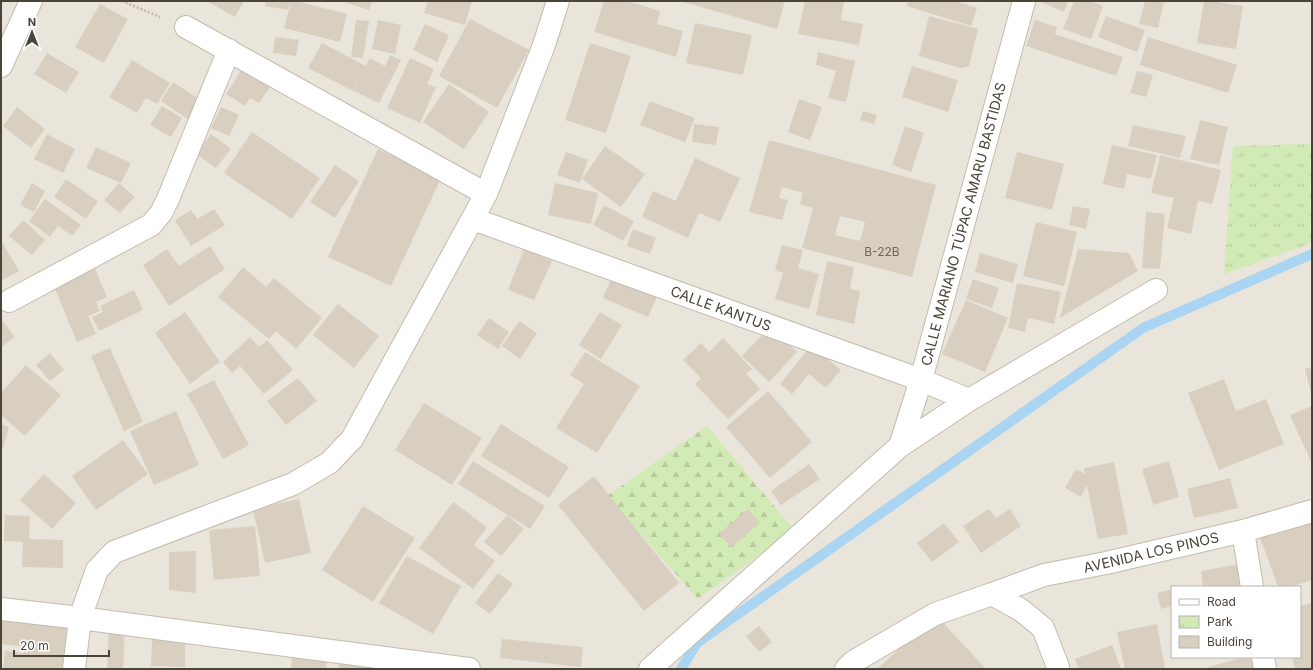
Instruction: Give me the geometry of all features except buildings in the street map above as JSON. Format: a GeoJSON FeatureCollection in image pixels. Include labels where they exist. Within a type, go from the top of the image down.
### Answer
{"type":"FeatureCollection","features":[{"type":"Feature","properties":{"kind":"street"},"geometry":{"type":"LineString","coordinates":[[1,66],[31,1]]}},
{"type":"Feature","properties":{"kind":"street"},"geometry":{"type":"LineString","coordinates":[[74,669],[80,618],[97,570],[114,552],[293,484],[329,463],[352,439],[486,194],[544,45],[558,1]]}},
{"type":"Feature","properties":{"kind":"street","name":"CALLE MARIANO TÚPAC AMARU BASTIDAS"},"geometry":{"type":"LineString","coordinates":[[900,446],[921,380],[1024,1]]}},
{"type":"Feature","properties":{"kind":"street"},"geometry":{"type":"LineString","coordinates":[[186,27],[486,194]]}},
{"type":"Feature","properties":{"kind":"street"},"geometry":{"type":"LineString","coordinates":[[9,301],[151,225],[161,214],[229,50]]}},
{"type":"Feature","properties":{"kind":"street","name":"CALLE KANTUS"},"geometry":{"type":"LineString","coordinates":[[473,219],[921,380],[969,400]]}},
{"type":"Feature","properties":{"kind":"street"},"geometry":{"type":"LineString","coordinates":[[650,669],[900,446],[969,400],[1156,290]]}},
{"type":"Feature","properties":{"kind":"street","name":"AVENIDA LOS PINOS"},"geometry":{"type":"LineString","coordinates":[[846,669],[853,662],[935,614],[1044,575],[1106,563],[1243,531],[1312,511]]}},
{"type":"Feature","properties":{"kind":"street"},"geometry":{"type":"LineString","coordinates":[[1243,531],[1252,586]]}},
{"type":"Feature","properties":{"kind":"street"},"geometry":{"type":"LineString","coordinates":[[992,594],[1021,610],[1043,628],[1058,669]]}},
{"type":"Feature","properties":{"kind":"street"},"geometry":{"type":"LineString","coordinates":[[1,609],[469,669]]}},
{"type":"Feature","properties":{"kind":"street"},"geometry":{"type":"LineString","coordinates":[[1263,658],[1265,669]]}},
{"type":"Feature","properties":{"kind":"path"},"geometry":{"type":"LineString","coordinates":[[122,1],[186,27]]}},
{"type":"Feature","properties":{"kind":"shaded area"},"geometry":{"type":"Polygon","coordinates":[[[1,1],[1312,1],[1312,669],[1,669],[1,1]]]}},
{"type":"Feature","properties":{"kind":"green space"},"geometry":{"type":"Polygon","coordinates":[[[1312,144],[1312,243],[1224,274],[1233,146],[1312,144]]]}},
{"type":"Feature","properties":{"kind":"green space"},"geometry":{"type":"Polygon","coordinates":[[[707,426],[794,530],[698,599],[607,496],[707,426]]]}},
{"type":"Feature","properties":{"kind":"waterway"},"geometry":{"type":"LineString","coordinates":[[681,669],[697,643],[1143,328],[1312,254]]}}]}
